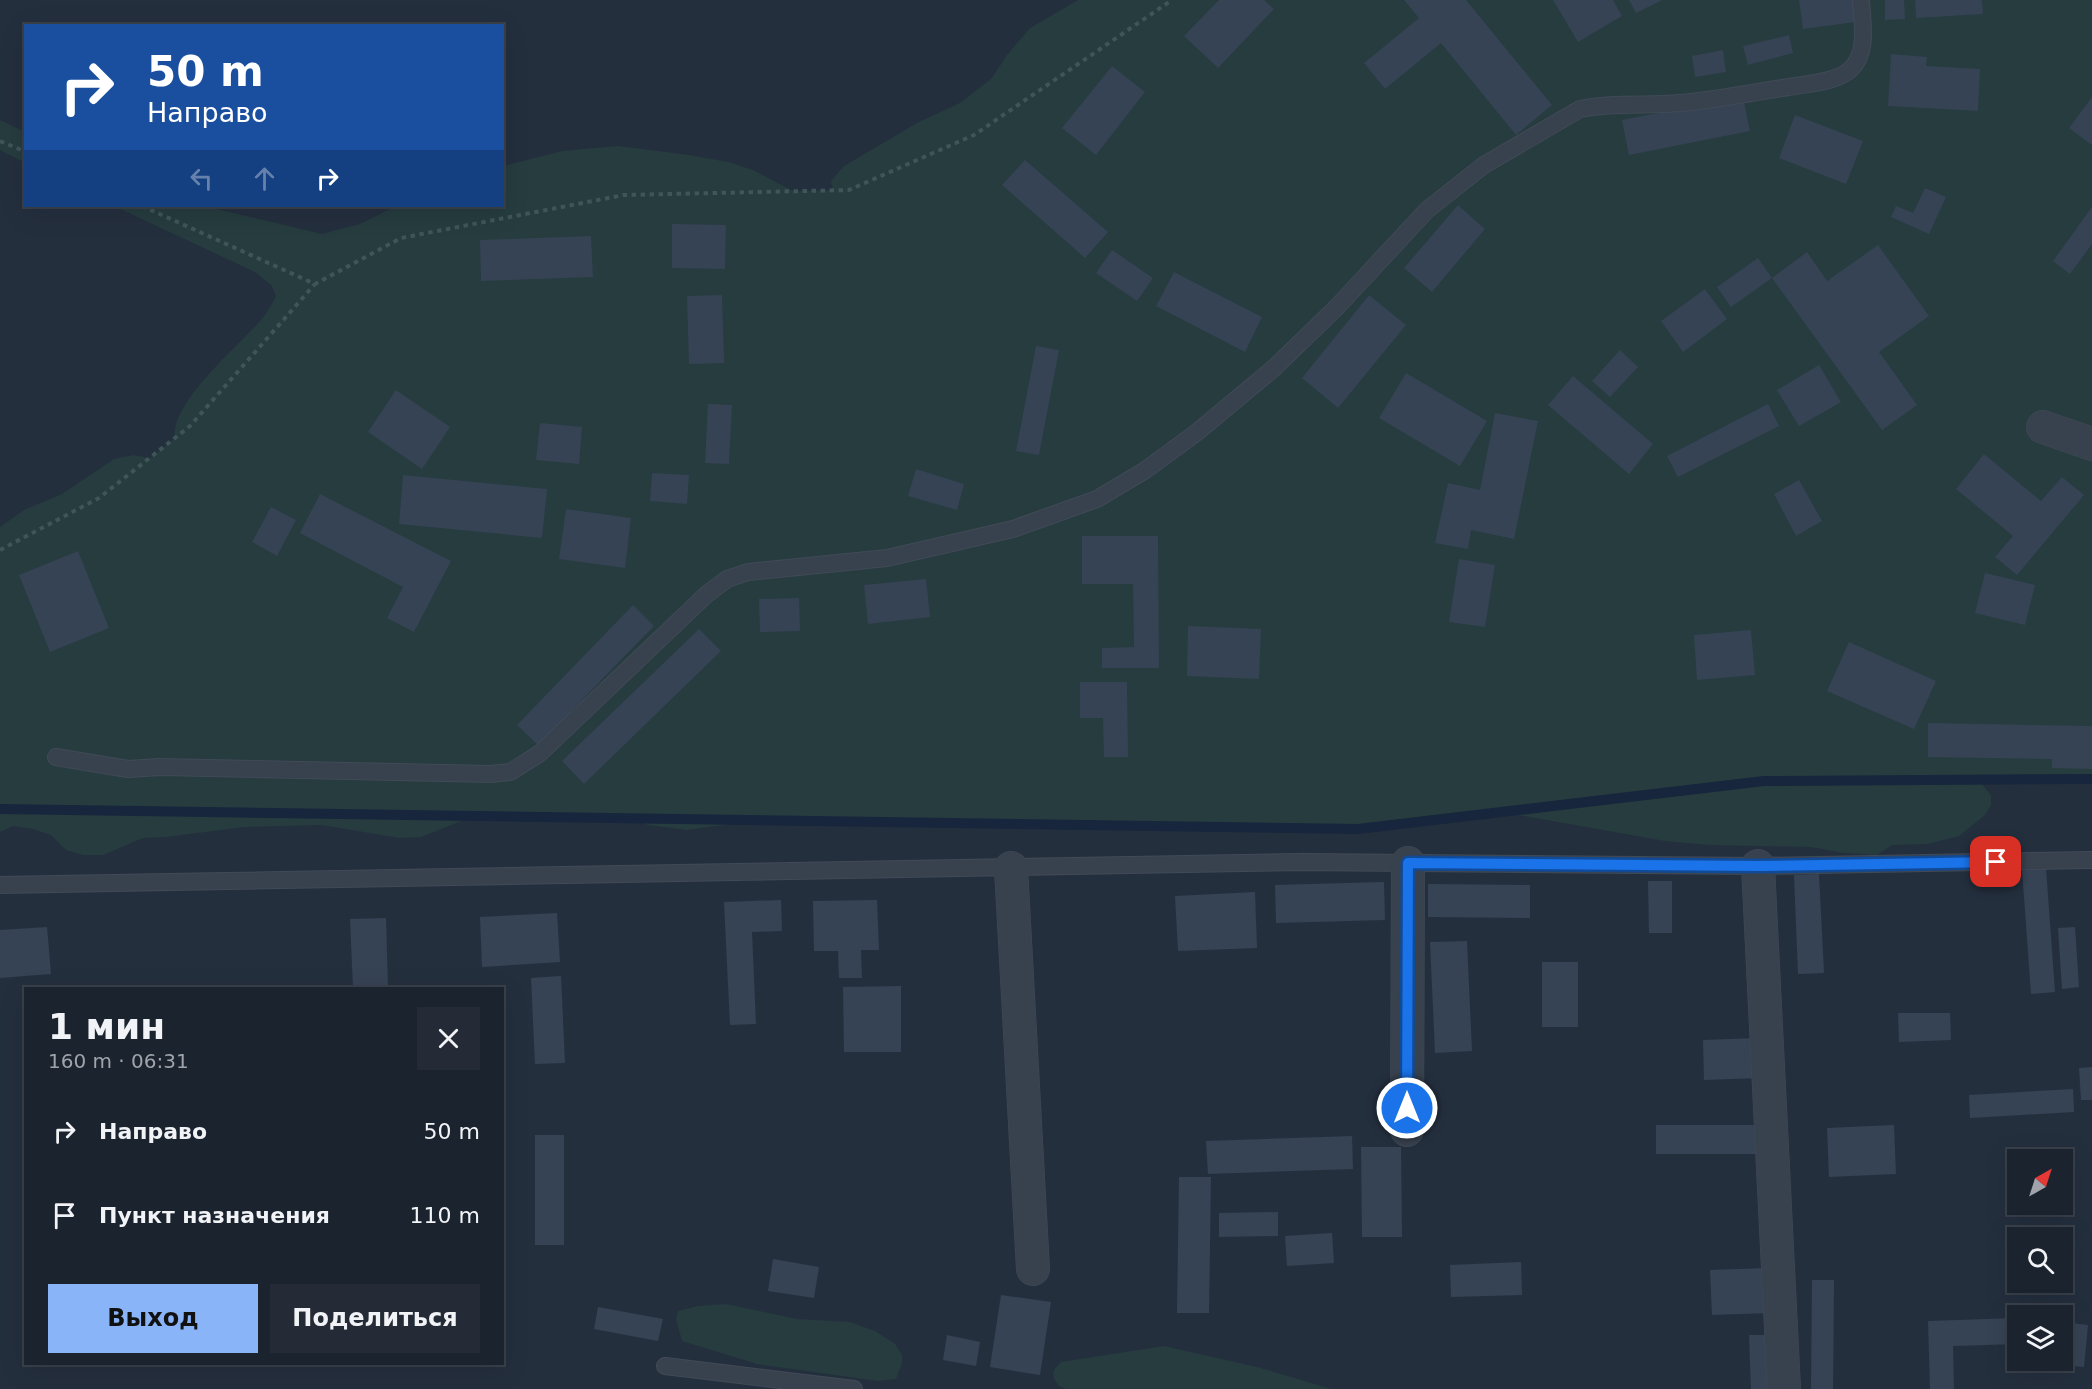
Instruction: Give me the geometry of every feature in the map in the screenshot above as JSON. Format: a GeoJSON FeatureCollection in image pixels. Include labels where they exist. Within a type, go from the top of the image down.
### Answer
{"type":"FeatureCollection","features":[{"type":"Feature","properties":{"kind":"street"},"geometry":{"type":"LineString","coordinates":[[2043,427],[2092,444]]}},
{"type":"Feature","properties":{"kind":"street"},"geometry":{"type":"LineString","coordinates":[[1407,1130],[1408,863]]}},
{"type":"Feature","properties":{"kind":"street"},"geometry":{"type":"LineString","coordinates":[[1758,866],[1784,1389]]}},
{"type":"Feature","properties":{"kind":"street"},"geometry":{"type":"LineString","coordinates":[[1011,868],[1033,1269]]}},
{"type":"Feature","properties":{"kind":"lane"},"geometry":{"type":"LineString","coordinates":[[56,757],[128,769],[160,767],[491,774],[510,772],[539,754],[707,594],[727,579],[748,572],[888,558],[1013,529],[1097,498],[1144,471],[1179,446],[1274,368],[1337,307],[1427,210],[1484,165],[1580,109],[1595,106],[1682,103],[1810,83],[1837,76],[1850,70],[1863,46],[1861,0]]}},
{"type":"Feature","properties":{"kind":"lane"},"geometry":{"type":"LineString","coordinates":[[0,885],[1302,862],[1758,866],[2092,860]]}},
{"type":"Feature","properties":{"kind":"lane"},"geometry":{"type":"LineString","coordinates":[[665,1366],[854,1389]]}},
{"type":"Feature","properties":{"kind":"path"},"geometry":{"type":"LineString","coordinates":[[0,550],[99,498],[190,426],[315,284],[401,238],[624,195],[849,190],[974,135],[1172,0]]}},
{"type":"Feature","properties":{"kind":"path"},"geometry":{"type":"LineString","coordinates":[[0,141],[24,151]]}},
{"type":"Feature","properties":{"kind":"path"},"geometry":{"type":"LineString","coordinates":[[144,207],[315,284]]}},
{"type":"Feature","properties":{"kind":"green space"},"geometry":{"type":"Polygon","coordinates":[[[1078,0],[2092,0],[2092,779],[1978,780],[1991,795],[1991,805],[1984,816],[1959,836],[1927,844],[1892,845],[1877,855],[1844,853],[1811,847],[1709,845],[1665,841],[1502,812],[1358,829],[791,821],[730,824],[687,830],[648,825],[628,818],[474,816],[421,837],[399,838],[322,825],[244,827],[143,838],[103,855],[83,855],[66,850],[51,835],[33,829],[13,826],[0,832],[0,527],[24,510],[62,494],[114,459],[133,455],[150,458],[175,438],[176,424],[194,392],[261,320],[276,296],[272,286],[255,272],[116,207],[208,207],[322,234],[360,224],[394,207],[504,207],[504,166],[562,151],[618,146],[728,162],[753,170],[793,191],[833,190],[831,181],[844,166],[917,123],[960,103],[991,79],[1007,55],[1030,28],[1078,0]]]}},
{"type":"Feature","properties":{"kind":"green space"},"geometry":{"type":"Polygon","coordinates":[[[0,120],[24,132],[24,162],[0,150],[0,120]]]}},
{"type":"Feature","properties":{"kind":"green space"},"geometry":{"type":"Polygon","coordinates":[[[726,1304],[797,1319],[850,1322],[875,1331],[895,1344],[902,1355],[902,1363],[896,1379],[878,1381],[757,1364],[682,1341],[676,1319],[678,1311],[698,1306],[726,1304]]]}},
{"type":"Feature","properties":{"kind":"green space"},"geometry":{"type":"Polygon","coordinates":[[[1164,1346],[1261,1368],[1331,1389],[1066,1389],[1059,1386],[1053,1377],[1054,1370],[1061,1362],[1164,1346]]]}},
{"type":"Feature","properties":{"kind":"building"},"geometry":{"type":"Polygon","coordinates":[[[1219,0],[1264,0],[1274,9],[1218,68],[1184,36],[1219,0]]]}},
{"type":"Feature","properties":{"kind":"building"},"geometry":{"type":"Polygon","coordinates":[[[1404,0],[1466,0],[1552,105],[1516,135],[1441,43],[1385,89],[1364,63],[1419,18],[1404,0]]]}},
{"type":"Feature","properties":{"kind":"building"},"geometry":{"type":"Polygon","coordinates":[[[1553,0],[1613,0],[1622,16],[1578,42],[1553,0]]]}},
{"type":"Feature","properties":{"kind":"building"},"geometry":{"type":"Polygon","coordinates":[[[1629,0],[1662,0],[1636,13],[1629,0]]]}},
{"type":"Feature","properties":{"kind":"building"},"geometry":{"type":"Polygon","coordinates":[[[1799,0],[1853,0],[1856,22],[1803,29],[1799,0]]]}},
{"type":"Feature","properties":{"kind":"building"},"geometry":{"type":"Polygon","coordinates":[[[1885,0],[1904,0],[1905,19],[1885,20],[1885,0]]]}},
{"type":"Feature","properties":{"kind":"building"},"geometry":{"type":"Polygon","coordinates":[[[1915,0],[1982,0],[1983,14],[1916,18],[1915,0]]]}},
{"type":"Feature","properties":{"kind":"building"},"geometry":{"type":"Polygon","coordinates":[[[1789,35],[1793,53],[1748,65],[1743,46],[1789,35]]]}},
{"type":"Feature","properties":{"kind":"building"},"geometry":{"type":"Polygon","coordinates":[[[1723,50],[1726,72],[1695,77],[1692,56],[1723,50]]]}},
{"type":"Feature","properties":{"kind":"building"},"geometry":{"type":"Polygon","coordinates":[[[1891,54],[1927,57],[1926,66],[1980,69],[1978,111],[1888,106],[1891,54]]]}},
{"type":"Feature","properties":{"kind":"building"},"geometry":{"type":"Polygon","coordinates":[[[1112,66],[1145,92],[1096,155],[1062,128],[1112,66]]]}},
{"type":"Feature","properties":{"kind":"building"},"geometry":{"type":"Polygon","coordinates":[[[1743,97],[1750,131],[1629,155],[1622,120],[1743,97]]]}},
{"type":"Feature","properties":{"kind":"building"},"geometry":{"type":"Polygon","coordinates":[[[2092,97],[2092,145],[2069,128],[2092,97]]]}},
{"type":"Feature","properties":{"kind":"building"},"geometry":{"type":"Polygon","coordinates":[[[1795,115],[1863,141],[1846,184],[1779,158],[1795,115]]]}},
{"type":"Feature","properties":{"kind":"building"},"geometry":{"type":"Polygon","coordinates":[[[1025,160],[1108,232],[1085,258],[1002,185],[1025,160]]]}},
{"type":"Feature","properties":{"kind":"building"},"geometry":{"type":"Polygon","coordinates":[[[1925,188],[1946,197],[1929,234],[1891,217],[1896,206],[1913,213],[1925,188]]]}},
{"type":"Feature","properties":{"kind":"building"},"geometry":{"type":"Polygon","coordinates":[[[1458,205],[1485,229],[1432,292],[1404,268],[1458,205]]]}},
{"type":"Feature","properties":{"kind":"building"},"geometry":{"type":"Polygon","coordinates":[[[2092,207],[2092,244],[2070,274],[2053,261],[2092,207]]]}},
{"type":"Feature","properties":{"kind":"building"},"geometry":{"type":"Polygon","coordinates":[[[672,224],[726,225],[725,269],[672,268],[672,224]]]}},
{"type":"Feature","properties":{"kind":"building"},"geometry":{"type":"Polygon","coordinates":[[[591,236],[593,277],[481,281],[480,240],[591,236]]]}},
{"type":"Feature","properties":{"kind":"building"},"geometry":{"type":"Polygon","coordinates":[[[1878,245],[1929,316],[1879,352],[1917,405],[1882,430],[1772,278],[1807,252],[1827,281],[1878,245]]]}},
{"type":"Feature","properties":{"kind":"building"},"geometry":{"type":"Polygon","coordinates":[[[1112,250],[1153,278],[1137,301],[1096,273],[1112,250]]]}},
{"type":"Feature","properties":{"kind":"building"},"geometry":{"type":"Polygon","coordinates":[[[1758,258],[1772,278],[1731,307],[1717,287],[1758,258]]]}},
{"type":"Feature","properties":{"kind":"building"},"geometry":{"type":"Polygon","coordinates":[[[1174,272],[1262,317],[1245,352],[1156,306],[1174,272]]]}},
{"type":"Feature","properties":{"kind":"building"},"geometry":{"type":"Polygon","coordinates":[[[1705,289],[1727,319],[1683,352],[1661,321],[1705,289]]]}},
{"type":"Feature","properties":{"kind":"building"},"geometry":{"type":"Polygon","coordinates":[[[722,295],[724,363],[689,364],[687,296],[722,295]]]}},
{"type":"Feature","properties":{"kind":"building"},"geometry":{"type":"Polygon","coordinates":[[[1369,295],[1406,325],[1338,408],[1302,378],[1369,295]]]}},
{"type":"Feature","properties":{"kind":"building"},"geometry":{"type":"Polygon","coordinates":[[[1036,346],[1059,350],[1039,455],[1016,451],[1036,346]]]}},
{"type":"Feature","properties":{"kind":"building"},"geometry":{"type":"Polygon","coordinates":[[[1620,350],[1638,367],[1610,397],[1592,381],[1620,350]]]}},
{"type":"Feature","properties":{"kind":"building"},"geometry":{"type":"Polygon","coordinates":[[[1819,365],[1841,402],[1799,426],[1777,390],[1819,365]]]}},
{"type":"Feature","properties":{"kind":"building"},"geometry":{"type":"Polygon","coordinates":[[[1406,373],[1487,421],[1460,466],[1379,418],[1406,373]]]}},
{"type":"Feature","properties":{"kind":"building"},"geometry":{"type":"Polygon","coordinates":[[[1573,376],[1653,444],[1629,474],[1548,405],[1573,376]]]}},
{"type":"Feature","properties":{"kind":"building"},"geometry":{"type":"Polygon","coordinates":[[[396,390],[450,427],[422,469],[368,432],[396,390]]]}},
{"type":"Feature","properties":{"kind":"building"},"geometry":{"type":"Polygon","coordinates":[[[708,404],[732,405],[729,464],[705,463],[708,404]]]}},
{"type":"Feature","properties":{"kind":"building"},"geometry":{"type":"Polygon","coordinates":[[[1768,404],[1779,426],[1678,477],[1667,456],[1768,404]]]}},
{"type":"Feature","properties":{"kind":"building"},"geometry":{"type":"Polygon","coordinates":[[[1495,413],[1538,421],[1514,539],[1471,530],[1468,549],[1435,543],[1448,483],[1480,490],[1495,413]]]}},
{"type":"Feature","properties":{"kind":"building"},"geometry":{"type":"Polygon","coordinates":[[[540,423],[582,427],[579,464],[536,460],[540,423]]]}},
{"type":"Feature","properties":{"kind":"building"},"geometry":{"type":"Polygon","coordinates":[[[1984,454],[2041,501],[2062,477],[2084,495],[2017,575],[1995,557],[2013,536],[1956,489],[1984,454]]]}},
{"type":"Feature","properties":{"kind":"building"},"geometry":{"type":"Polygon","coordinates":[[[916,469],[964,484],[957,510],[908,496],[916,469]]]}},
{"type":"Feature","properties":{"kind":"building"},"geometry":{"type":"Polygon","coordinates":[[[652,473],[689,475],[687,504],[650,501],[652,473]]]}},
{"type":"Feature","properties":{"kind":"building"},"geometry":{"type":"Polygon","coordinates":[[[403,475],[547,489],[542,538],[399,524],[403,475]]]}},
{"type":"Feature","properties":{"kind":"building"},"geometry":{"type":"Polygon","coordinates":[[[1799,480],[1822,521],[1796,536],[1774,494],[1799,480]]]}},
{"type":"Feature","properties":{"kind":"building"},"geometry":{"type":"Polygon","coordinates":[[[320,494],[451,561],[414,632],[387,618],[403,587],[300,533],[320,494]]]}},
{"type":"Feature","properties":{"kind":"building"},"geometry":{"type":"Polygon","coordinates":[[[271,507],[296,520],[277,556],[252,542],[271,507]]]}},
{"type":"Feature","properties":{"kind":"building"},"geometry":{"type":"Polygon","coordinates":[[[566,509],[631,518],[625,568],[559,559],[566,509]]]}},
{"type":"Feature","properties":{"kind":"building"},"geometry":{"type":"Polygon","coordinates":[[[1082,536],[1158,536],[1159,668],[1102,668],[1102,648],[1134,647],[1133,584],[1082,584],[1082,536]]]}},
{"type":"Feature","properties":{"kind":"building"},"geometry":{"type":"Polygon","coordinates":[[[78,551],[109,628],[50,652],[19,575],[78,551]]]}},
{"type":"Feature","properties":{"kind":"building"},"geometry":{"type":"Polygon","coordinates":[[[1459,559],[1495,565],[1485,627],[1449,622],[1459,559]]]}},
{"type":"Feature","properties":{"kind":"building"},"geometry":{"type":"Polygon","coordinates":[[[1985,573],[2035,585],[2025,625],[1975,613],[1985,573]]]}},
{"type":"Feature","properties":{"kind":"building"},"geometry":{"type":"Polygon","coordinates":[[[926,579],[930,617],[868,624],[864,585],[926,579]]]}},
{"type":"Feature","properties":{"kind":"building"},"geometry":{"type":"Polygon","coordinates":[[[799,598],[800,631],[760,632],[759,599],[799,598]]]}},
{"type":"Feature","properties":{"kind":"building"},"geometry":{"type":"Polygon","coordinates":[[[633,605],[654,626],[538,745],[517,725],[633,605]]]}},
{"type":"Feature","properties":{"kind":"building"},"geometry":{"type":"Polygon","coordinates":[[[1188,626],[1261,629],[1259,679],[1187,676],[1188,626]]]}},
{"type":"Feature","properties":{"kind":"building"},"geometry":{"type":"Polygon","coordinates":[[[699,629],[721,651],[584,784],[562,761],[699,629]]]}},
{"type":"Feature","properties":{"kind":"building"},"geometry":{"type":"Polygon","coordinates":[[[1751,630],[1755,675],[1697,680],[1694,635],[1751,630]]]}},
{"type":"Feature","properties":{"kind":"building"},"geometry":{"type":"Polygon","coordinates":[[[1849,642],[1936,681],[1914,729],[1827,691],[1849,642]]]}},
{"type":"Feature","properties":{"kind":"building"},"geometry":{"type":"Polygon","coordinates":[[[1080,682],[1127,682],[1128,757],[1104,757],[1103,718],[1080,718],[1080,682]]]}},
{"type":"Feature","properties":{"kind":"building"},"geometry":{"type":"Polygon","coordinates":[[[1928,723],[2092,726],[2092,769],[2052,768],[2052,759],[1928,757],[1928,723]]]}},
{"type":"Feature","properties":{"kind":"building"},"geometry":{"type":"Polygon","coordinates":[[[2046,868],[2055,992],[2031,994],[2022,869],[2046,868]]]}},
{"type":"Feature","properties":{"kind":"building"},"geometry":{"type":"Polygon","coordinates":[[[1819,874],[1824,973],[1798,974],[1794,875],[1819,874]]]}},
{"type":"Feature","properties":{"kind":"building"},"geometry":{"type":"Polygon","coordinates":[[[1648,881],[1672,881],[1672,933],[1649,933],[1648,881]]]}},
{"type":"Feature","properties":{"kind":"building"},"geometry":{"type":"Polygon","coordinates":[[[1384,882],[1385,920],[1276,923],[1275,885],[1384,882]]]}},
{"type":"Feature","properties":{"kind":"building"},"geometry":{"type":"Polygon","coordinates":[[[1428,884],[1530,885],[1530,918],[1428,917],[1428,884]]]}},
{"type":"Feature","properties":{"kind":"building"},"geometry":{"type":"Polygon","coordinates":[[[1255,892],[1257,948],[1178,951],[1175,896],[1255,892]]]}},
{"type":"Feature","properties":{"kind":"building"},"geometry":{"type":"Polygon","coordinates":[[[781,900],[782,931],[752,932],[756,1024],[730,1025],[724,902],[781,900]]]}},
{"type":"Feature","properties":{"kind":"building"},"geometry":{"type":"Polygon","coordinates":[[[877,900],[879,950],[861,950],[862,978],[839,978],[838,951],[814,951],[813,901],[877,900]]]}},
{"type":"Feature","properties":{"kind":"building"},"geometry":{"type":"Polygon","coordinates":[[[557,913],[560,962],[482,967],[480,917],[557,913]]]}},
{"type":"Feature","properties":{"kind":"building"},"geometry":{"type":"Polygon","coordinates":[[[386,918],[388,987],[353,987],[350,919],[386,918]]]}},
{"type":"Feature","properties":{"kind":"building"},"geometry":{"type":"Polygon","coordinates":[[[47,927],[51,974],[0,978],[0,930],[47,927]]]}},
{"type":"Feature","properties":{"kind":"building"},"geometry":{"type":"Polygon","coordinates":[[[2075,927],[2079,987],[2062,989],[2058,928],[2075,927]]]}},
{"type":"Feature","properties":{"kind":"building"},"geometry":{"type":"Polygon","coordinates":[[[1467,941],[1472,1051],[1435,1053],[1430,942],[1467,941]]]}},
{"type":"Feature","properties":{"kind":"building"},"geometry":{"type":"Polygon","coordinates":[[[1542,962],[1578,962],[1578,1027],[1542,1027],[1542,962]]]}},
{"type":"Feature","properties":{"kind":"building"},"geometry":{"type":"Polygon","coordinates":[[[561,976],[565,1063],[535,1064],[531,978],[561,976]]]}},
{"type":"Feature","properties":{"kind":"building"},"geometry":{"type":"Polygon","coordinates":[[[901,986],[901,1052],[844,1052],[843,987],[901,986]]]}},
{"type":"Feature","properties":{"kind":"building"},"geometry":{"type":"Polygon","coordinates":[[[1898,1013],[1950,1013],[1951,1040],[1899,1042],[1898,1013]]]}},
{"type":"Feature","properties":{"kind":"building"},"geometry":{"type":"Polygon","coordinates":[[[1759,1038],[1761,1078],[1704,1080],[1703,1040],[1759,1038]]]}},
{"type":"Feature","properties":{"kind":"building"},"geometry":{"type":"Polygon","coordinates":[[[2092,1067],[2092,1100],[2081,1100],[2079,1068],[2092,1067]]]}},
{"type":"Feature","properties":{"kind":"building"},"geometry":{"type":"Polygon","coordinates":[[[2073,1089],[2074,1112],[1970,1118],[1969,1095],[2073,1089]]]}},
{"type":"Feature","properties":{"kind":"building"},"geometry":{"type":"Polygon","coordinates":[[[1656,1125],[1762,1125],[1762,1154],[1656,1154],[1656,1125]]]}},
{"type":"Feature","properties":{"kind":"building"},"geometry":{"type":"Polygon","coordinates":[[[1894,1125],[1896,1174],[1829,1177],[1827,1128],[1894,1125]]]}},
{"type":"Feature","properties":{"kind":"building"},"geometry":{"type":"Polygon","coordinates":[[[535,1135],[564,1135],[564,1245],[535,1245],[535,1135]]]}},
{"type":"Feature","properties":{"kind":"building"},"geometry":{"type":"Polygon","coordinates":[[[1352,1136],[1353,1169],[1208,1174],[1206,1141],[1352,1136]]]}},
{"type":"Feature","properties":{"kind":"building"},"geometry":{"type":"Polygon","coordinates":[[[1361,1147],[1401,1147],[1402,1237],[1362,1237],[1361,1147]]]}},
{"type":"Feature","properties":{"kind":"building"},"geometry":{"type":"Polygon","coordinates":[[[1179,1177],[1211,1177],[1209,1313],[1177,1313],[1179,1177]]]}},
{"type":"Feature","properties":{"kind":"building"},"geometry":{"type":"Polygon","coordinates":[[[1278,1212],[1278,1236],[1219,1237],[1219,1213],[1278,1212]]]}},
{"type":"Feature","properties":{"kind":"building"},"geometry":{"type":"Polygon","coordinates":[[[1332,1233],[1334,1263],[1287,1266],[1285,1236],[1332,1233]]]}},
{"type":"Feature","properties":{"kind":"building"},"geometry":{"type":"Polygon","coordinates":[[[773,1259],[819,1267],[814,1298],[768,1291],[773,1259]]]}},
{"type":"Feature","properties":{"kind":"building"},"geometry":{"type":"Polygon","coordinates":[[[1521,1262],[1522,1295],[1451,1297],[1450,1265],[1521,1262]]]}},
{"type":"Feature","properties":{"kind":"building"},"geometry":{"type":"Polygon","coordinates":[[[1767,1268],[1769,1313],[1712,1315],[1710,1270],[1767,1268]]]}},
{"type":"Feature","properties":{"kind":"building"},"geometry":{"type":"Polygon","coordinates":[[[1812,1280],[1834,1280],[1833,1389],[1811,1389],[1812,1280]]]}},
{"type":"Feature","properties":{"kind":"building"},"geometry":{"type":"Polygon","coordinates":[[[1001,1295],[1051,1302],[1040,1375],[990,1367],[1001,1295]]]}},
{"type":"Feature","properties":{"kind":"building"},"geometry":{"type":"Polygon","coordinates":[[[598,1307],[663,1319],[658,1341],[594,1329],[598,1307]]]}},
{"type":"Feature","properties":{"kind":"building"},"geometry":{"type":"Polygon","coordinates":[[[2007,1318],[2007,1344],[1953,1346],[1954,1389],[1930,1389],[1928,1321],[2007,1318]]]}},
{"type":"Feature","properties":{"kind":"building"},"geometry":{"type":"Polygon","coordinates":[[[2073,1323],[2088,1325],[2084,1367],[2073,1366],[2073,1323]]]}},
{"type":"Feature","properties":{"kind":"building"},"geometry":{"type":"Polygon","coordinates":[[[947,1335],[980,1342],[976,1366],[943,1360],[947,1335]]]}},
{"type":"Feature","properties":{"kind":"building"},"geometry":{"type":"Polygon","coordinates":[[[1749,1335],[1769,1335],[1771,1389],[1751,1389],[1749,1335]]]}},
{"type":"Feature","properties":{"kind":"waterway"},"geometry":{"type":"LineString","coordinates":[[0,809],[1358,829],[1764,781],[2092,779]]}},
{"type":"Feature","properties":{"kind":"route"},"geometry":{"type":"LineString","coordinates":[[1407,1108],[1408,863],[1758,866],[1996,862]]}}]}
